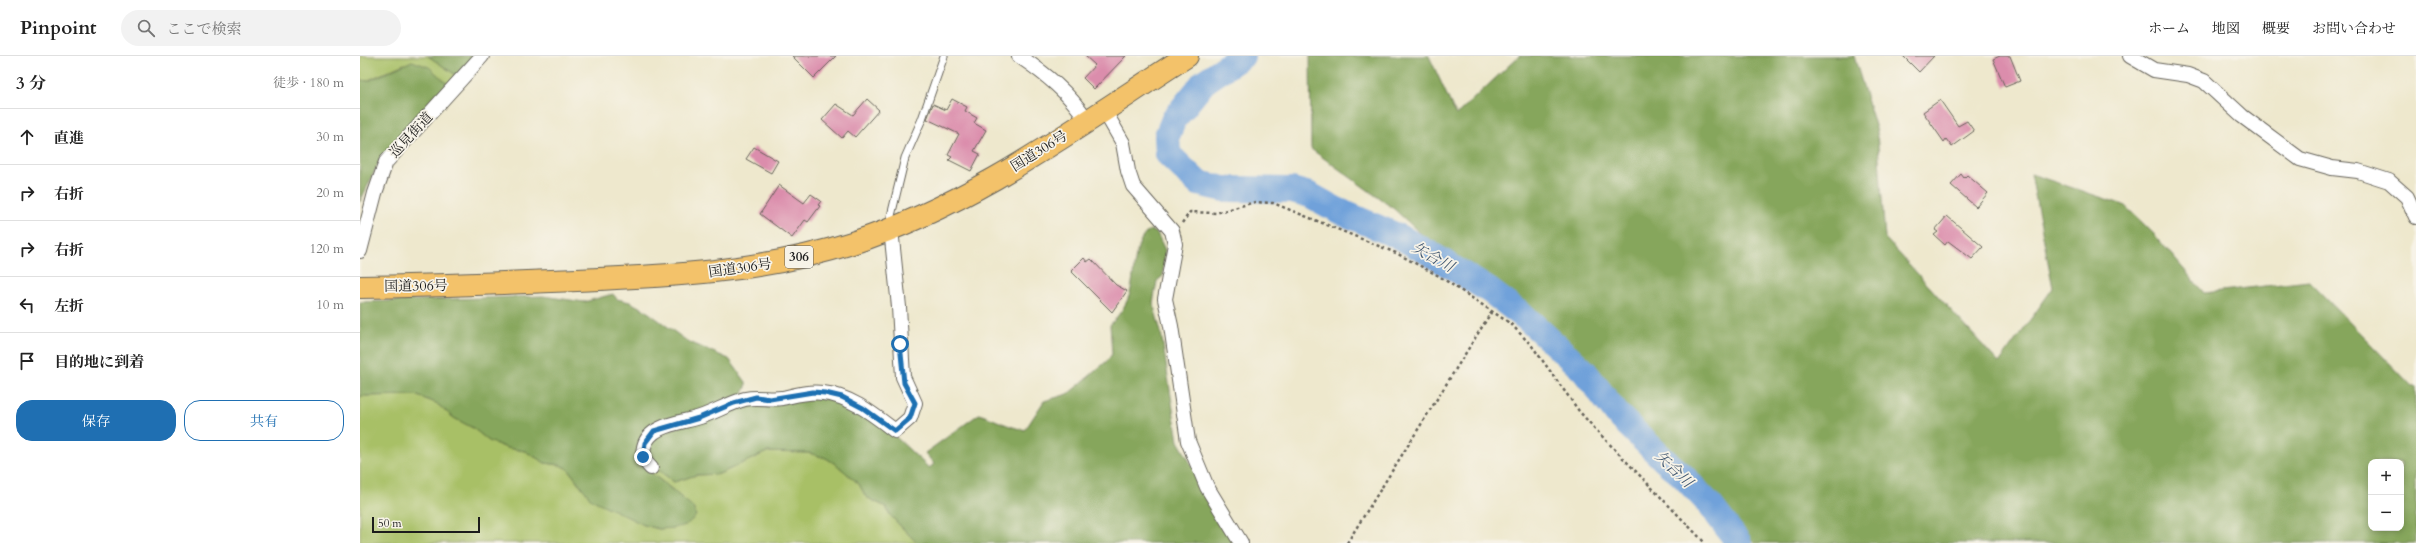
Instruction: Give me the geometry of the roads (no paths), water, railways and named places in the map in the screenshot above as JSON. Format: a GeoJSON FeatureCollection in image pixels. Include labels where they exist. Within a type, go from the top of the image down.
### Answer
{"type":"FeatureCollection","features":[{"type":"Feature","properties":{"kind":"highway","name":"国道306号"},"geometry":{"type":"LineString","coordinates":[[360,287],[579,280],[714,272],[748,268],[819,252],[891,229],[961,197],[1188,56]]}},
{"type":"Feature","properties":{"kind":"street","name":"巡見街道"},"geometry":{"type":"LineString","coordinates":[[360,251],[375,193],[386,162],[482,56]]}},
{"type":"Feature","properties":{"kind":"street"},"geometry":{"type":"LineString","coordinates":[[1019,56],[1044,73],[1072,98],[1095,115],[1124,143],[1128,171],[1133,186],[1166,222],[1172,231],[1175,244],[1165,299],[1171,326],[1188,441],[1207,487],[1241,543]]}},
{"type":"Feature","properties":{"kind":"street"},"geometry":{"type":"LineString","coordinates":[[2130,56],[2154,70],[2188,75],[2204,81],[2242,116],[2300,159],[2332,168],[2358,171],[2389,181],[2407,197],[2416,217]]}},
{"type":"Feature","properties":{"kind":"street"},"geometry":{"type":"LineString","coordinates":[[651,468],[643,457],[643,449],[645,443],[654,431],[699,418],[745,399],[780,398],[813,392],[825,393],[842,397],[863,408],[895,431],[910,418],[915,403],[903,377],[898,291],[891,229]]}},
{"type":"Feature","properties":{"kind":"lane"},"geometry":{"type":"LineString","coordinates":[[891,229],[891,216],[905,158],[922,119],[944,56]]}},
{"type":"Feature","properties":{"kind":"waterway","name":"矢合川"},"geometry":{"type":"LineString","coordinates":[[1242,56],[1204,82],[1174,119],[1167,136],[1168,154],[1198,183],[1224,189],[1292,190],[1310,195],[1337,210],[1402,238],[1490,291],[1527,319],[1584,371],[1617,414],[1664,460],[1682,475],[1710,505],[1739,543]]}}]}
